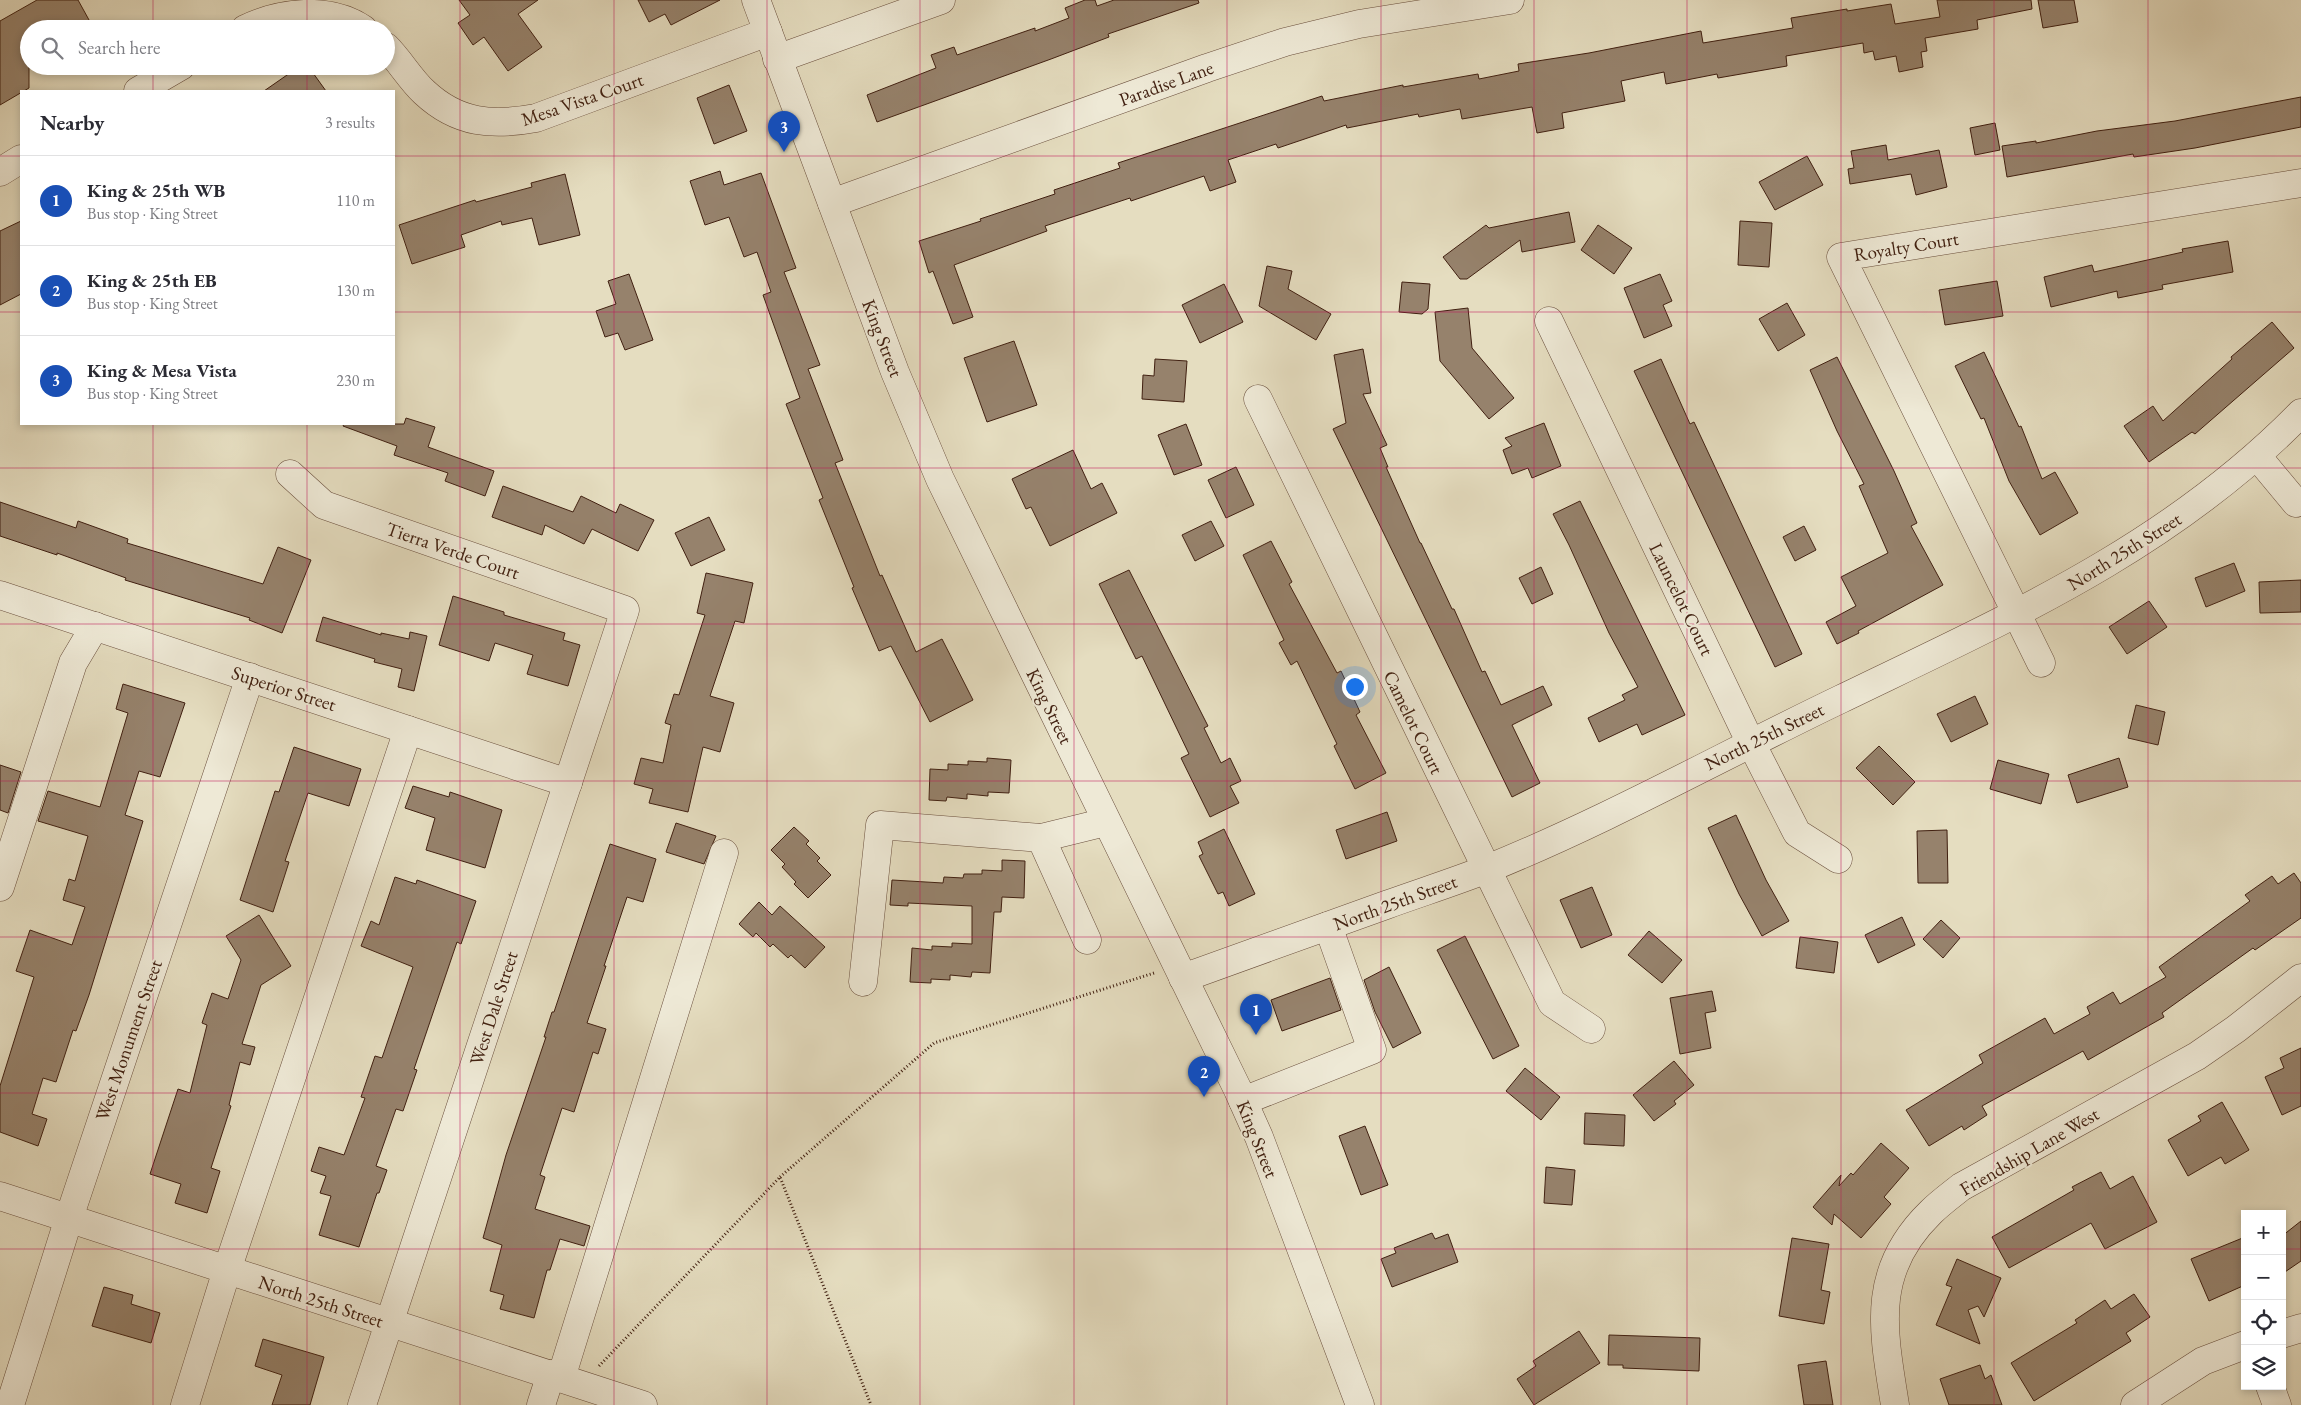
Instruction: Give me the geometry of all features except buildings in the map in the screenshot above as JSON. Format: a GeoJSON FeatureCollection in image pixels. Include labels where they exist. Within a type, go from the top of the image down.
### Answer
{"type":"FeatureCollection","features":[{"type":"Feature","properties":{"kind":"street","name":"King Street"},"geometry":{"type":"LineString","coordinates":[[756,0],[895,372],[940,479],[1243,1101],[1259,1137],[1360,1405]]}},
{"type":"Feature","properties":{"kind":"street"},"geometry":{"type":"LineString","coordinates":[[777,59],[941,0]]}},
{"type":"Feature","properties":{"kind":"street","name":"Paradise Lane"},"geometry":{"type":"LineString","coordinates":[[832,203],[1207,68],[1285,42],[1359,24],[1510,0]]}},
{"type":"Feature","properties":{"kind":"street"},"geometry":{"type":"LineString","coordinates":[[265,20],[291,14],[316,14],[340,20]]}},
{"type":"Feature","properties":{"kind":"street","name":"Mesa Vista Court"},"geometry":{"type":"LineString","coordinates":[[395,57],[424,91],[442,105],[463,117],[486,123],[509,123],[536,118],[768,32]]}},
{"type":"Feature","properties":{"kind":"street"},"geometry":{"type":"LineString","coordinates":[[140,90],[166,75]]}},
{"type":"Feature","properties":{"kind":"street"},"geometry":{"type":"LineString","coordinates":[[0,172],[20,160]]}},
{"type":"Feature","properties":{"kind":"street","name":"Royalty Court"},"geometry":{"type":"LineString","coordinates":[[2041,663],[1841,257],[2301,183]]}},
{"type":"Feature","properties":{"kind":"street","name":"Launcelot Court"},"geometry":{"type":"LineString","coordinates":[[1549,321],[1751,742],[1797,833],[1838,859]]}},
{"type":"Feature","properties":{"kind":"street","name":"Camelot Court"},"geometry":{"type":"LineString","coordinates":[[1258,399],[1552,1003],[1591,1029]]}},
{"type":"Feature","properties":{"kind":"street","name":"North 25th Street"},"geometry":{"type":"LineString","coordinates":[[1180,972],[1328,926],[1486,869],[1565,835],[1751,742],[2017,614],[2110,563],[2158,532],[2257,456],[2301,413]]}},
{"type":"Feature","properties":{"kind":"street"},"geometry":{"type":"LineString","coordinates":[[2257,456],[2296,503]]}},
{"type":"Feature","properties":{"kind":"street","name":"Tierra Verde Court"},"geometry":{"type":"LineString","coordinates":[[290,474],[324,505],[625,610]]}},
{"type":"Feature","properties":{"kind":"street","name":"Superior Street"},"geometry":{"type":"LineString","coordinates":[[0,595],[568,783]]}},
{"type":"Feature","properties":{"kind":"street","name":"West Dale Street"},"geometry":{"type":"LineString","coordinates":[[362,1405],[625,610]]}},
{"type":"Feature","properties":{"kind":"street"},"geometry":{"type":"LineString","coordinates":[[0,887],[73,663],[95,626]]}},
{"type":"Feature","properties":{"kind":"street","name":"West Monument Street"},"geometry":{"type":"LineString","coordinates":[[10,1405],[69,1218],[250,677]]}},
{"type":"Feature","properties":{"kind":"street"},"geometry":{"type":"LineString","coordinates":[[185,1405],[227,1270],[408,730]]}},
{"type":"Feature","properties":{"kind":"street"},"geometry":{"type":"LineString","coordinates":[[863,982],[880,825],[1041,838],[1106,822]]}},
{"type":"Feature","properties":{"kind":"street"},"geometry":{"type":"LineString","coordinates":[[1041,838],[1087,940]]}},
{"type":"Feature","properties":{"kind":"street"},"geometry":{"type":"LineString","coordinates":[[541,1405],[564,1379],[724,853]]}},
{"type":"Feature","properties":{"kind":"street"},"geometry":{"type":"LineString","coordinates":[[1243,1101],[1372,1050],[1328,926]]}},
{"type":"Feature","properties":{"kind":"street","name":"Friendship Lane West"},"geometry":{"type":"LineString","coordinates":[[1895,1405],[1884,1334],[1884,1305],[1897,1257],[1911,1234],[1931,1212],[1961,1187],[2197,1056],[2236,1029],[2301,978]]}},
{"type":"Feature","properties":{"kind":"street","name":"North 25th Street"},"geometry":{"type":"LineString","coordinates":[[0,1196],[643,1405]]}},
{"type":"Feature","properties":{"kind":"street"},"geometry":{"type":"LineString","coordinates":[[2286,1333],[2301,1328]]}},
{"type":"Feature","properties":{"kind":"street"},"geometry":{"type":"LineString","coordinates":[[2135,1405],[2203,1361],[2241,1347]]}},
{"type":"Feature","properties":{"kind":"street"},"geometry":{"type":"LineString","coordinates":[[2271,1390],[2276,1405]]}},
{"type":"Feature","properties":{"kind":"path"},"geometry":{"type":"LineString","coordinates":[[564,1379],[780,1177],[934,1043],[1180,972]]}},
{"type":"Feature","properties":{"kind":"path"},"geometry":{"type":"LineString","coordinates":[[780,1177],[871,1405]]}},
{"type":"Feature","properties":{"kind":"place","name":"King & Mesa Vista"},"geometry":{"type":"Point","coordinates":[784,152]}},
{"type":"Feature","properties":{"kind":"place","name":"King & 25th WB"},"geometry":{"type":"Point","coordinates":[1256,1035]}},
{"type":"Feature","properties":{"kind":"place","name":"King & 25th EB"},"geometry":{"type":"Point","coordinates":[1204,1097]}}]}
